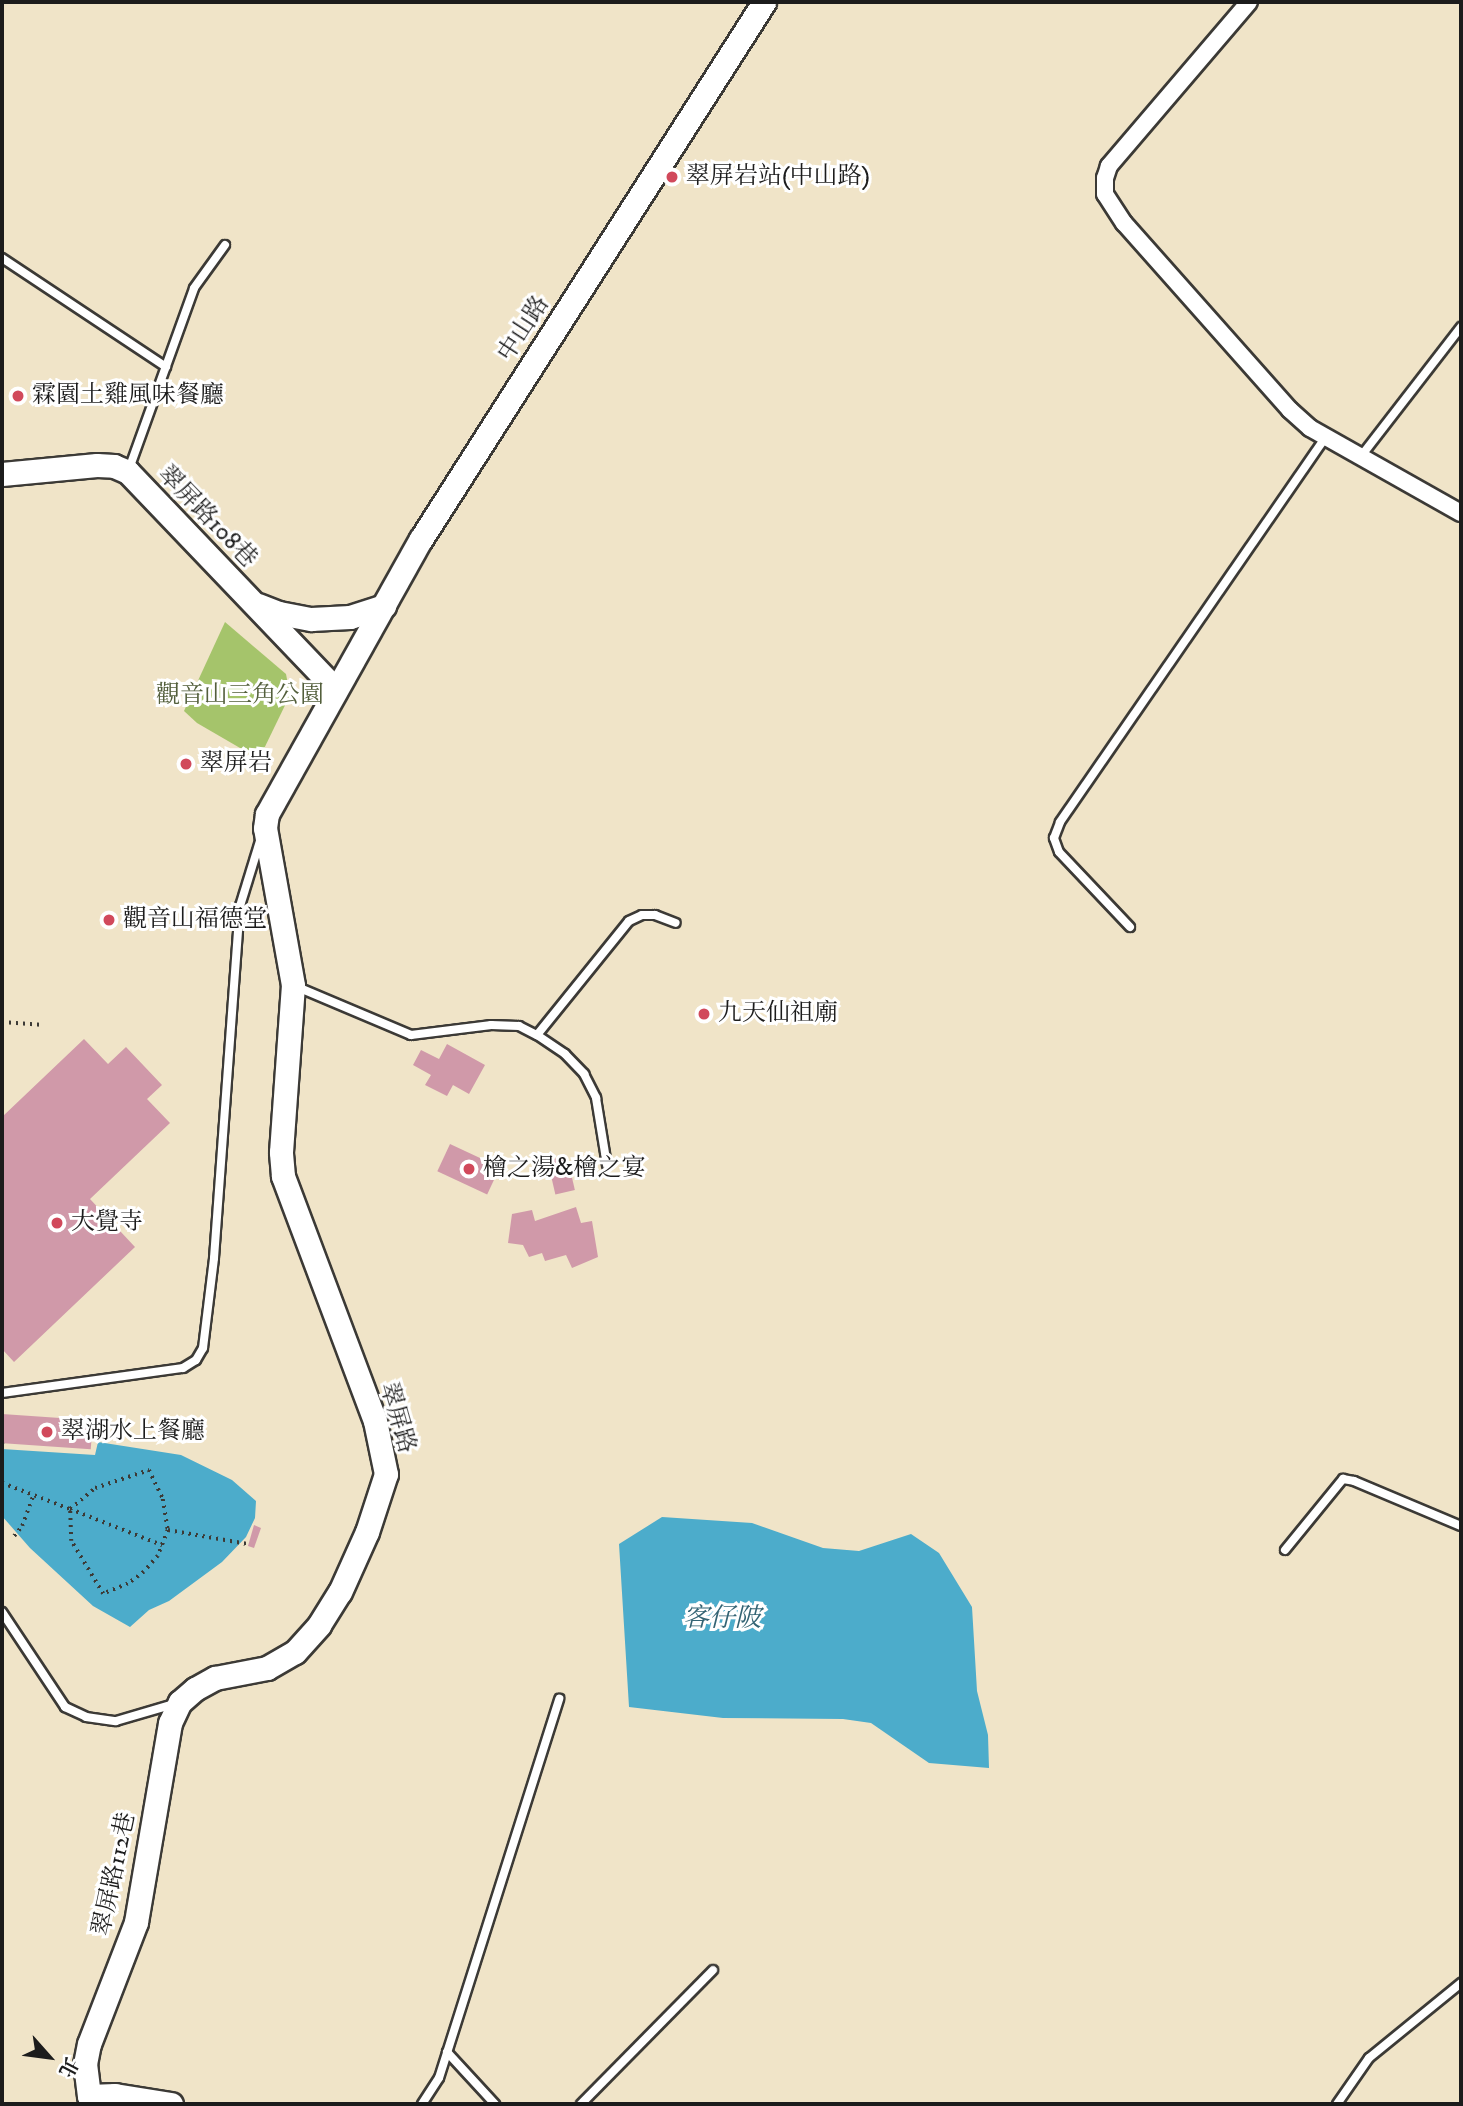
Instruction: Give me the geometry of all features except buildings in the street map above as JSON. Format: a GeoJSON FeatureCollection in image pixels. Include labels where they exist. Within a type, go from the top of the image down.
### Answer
{"type":"FeatureCollection","features":[{"type":"Feature","properties":{"kind":"main road","name":"中山路"},"geometry":{"type":"LineString","coordinates":[[336,690],[429,527],[764,2]]}},
{"type":"Feature","properties":{"kind":"main road","name":"翠屏路108巷"},"geometry":{"type":"LineString","coordinates":[[2,474],[97,465],[114,466],[128,472],[336,690]]}},
{"type":"Feature","properties":{"kind":"main road"},"geometry":{"type":"LineString","coordinates":[[252,602],[279,613],[311,619],[350,617],[384,606]]}},
{"type":"Feature","properties":{"kind":"main road"},"geometry":{"type":"LineString","coordinates":[[265,828],[267,814],[336,690]]}},
{"type":"Feature","properties":{"kind":"main road","name":"翠屏路"},"geometry":{"type":"LineString","coordinates":[[180,1702],[215,1678],[267,1668],[295,1652],[319,1625],[340,1592],[381,1494],[386,1474],[375,1420],[283,1176],[281,1152],[293,985],[265,828]]}},
{"type":"Feature","properties":{"kind":"main road","name":"翠屏路112巷"},"geometry":{"type":"LineString","coordinates":[[171,2104],[115,2095],[88,2100],[85,2064],[89,2044],[136,1923],[170,1723],[180,1702]]}},
{"type":"Feature","properties":{"kind":"street"},"geometry":{"type":"LineString","coordinates":[[1249,2],[1109,166],[1105,178],[1105,194],[1124,223],[1290,410],[1310,428],[1362,455],[1426,496],[1461,513]]}},
{"type":"Feature","properties":{"kind":"lane"},"geometry":{"type":"LineString","coordinates":[[128,472],[194,288],[225,245]]}},
{"type":"Feature","properties":{"kind":"lane"},"geometry":{"type":"LineString","coordinates":[[2,258],[166,367]]}},
{"type":"Feature","properties":{"kind":"lane"},"geometry":{"type":"LineString","coordinates":[[1362,455],[1461,327]]}},
{"type":"Feature","properties":{"kind":"lane"},"geometry":{"type":"LineString","coordinates":[[1130,928],[1059,852],[1054,838],[1057,830],[1326,436]]}},
{"type":"Feature","properties":{"kind":"lane"},"geometry":{"type":"LineString","coordinates":[[2,1393],[183,1368],[196,1360],[203,1348],[214,1258],[240,906],[265,828]]}},
{"type":"Feature","properties":{"kind":"lane"},"geometry":{"type":"LineString","coordinates":[[537,1035],[629,921],[642,915],[655,915],[676,923]]}},
{"type":"Feature","properties":{"kind":"lane"},"geometry":{"type":"LineString","coordinates":[[293,985],[411,1035],[491,1025],[519,1026],[537,1035],[565,1054],[584,1074],[596,1098],[607,1166]]}},
{"type":"Feature","properties":{"kind":"lane"},"geometry":{"type":"LineString","coordinates":[[1285,1550],[1343,1479],[1354,1481],[1461,1526]]}},
{"type":"Feature","properties":{"kind":"lane","name":"翠屏路"},"geometry":{"type":"LineString","coordinates":[[2,1612],[65,1707],[86,1717],[116,1721],[180,1702]]}},
{"type":"Feature","properties":{"kind":"lane"},"geometry":{"type":"LineString","coordinates":[[422,2104],[439,2078],[559,1699]]}},
{"type":"Feature","properties":{"kind":"lane"},"geometry":{"type":"LineString","coordinates":[[581,2104],[713,1970]]}},
{"type":"Feature","properties":{"kind":"lane"},"geometry":{"type":"LineString","coordinates":[[1337,2104],[1369,2058],[1461,1983]]}},
{"type":"Feature","properties":{"kind":"lane"},"geometry":{"type":"LineString","coordinates":[[447,2052],[495,2104]]}},
{"type":"Feature","properties":{"kind":"path"},"geometry":{"type":"LineString","coordinates":[[2,1022],[41,1025]]}},
{"type":"Feature","properties":{"kind":"path"},"geometry":{"type":"LineString","coordinates":[[149,1470],[163,1499],[168,1530],[158,1556],[144,1573],[128,1584],[103,1594],[71,1541],[70,1509],[95,1488],[149,1470]]}},
{"type":"Feature","properties":{"kind":"path"},"geometry":{"type":"LineString","coordinates":[[2,1483],[162,1545]]}},
{"type":"Feature","properties":{"kind":"path"},"geometry":{"type":"LineString","coordinates":[[15,1536],[22,1526],[33,1495]]}},
{"type":"Feature","properties":{"kind":"path"},"geometry":{"type":"LineString","coordinates":[[168,1530],[248,1544]]}},
{"type":"Feature","properties":{"kind":"green space","name":"觀音山三角公園"},"geometry":{"type":"Polygon","coordinates":[[[225,622],[286,674],[290,695],[259,759],[197,723],[184,711],[225,622]]]}},
{"type":"Feature","properties":{"kind":"water"},"geometry":{"type":"Polygon","coordinates":[[[98,1442],[181,1455],[232,1480],[256,1501],[255,1518],[246,1537],[222,1562],[169,1601],[149,1610],[130,1627],[93,1606],[30,1548],[2,1516],[2,1449],[95,1455],[98,1442]]]}},
{"type":"Feature","properties":{"kind":"water","name":"客仔陂"},"geometry":{"type":"Polygon","coordinates":[[[662,1517],[752,1523],[823,1548],[859,1551],[911,1534],[939,1553],[972,1607],[977,1691],[988,1735],[989,1768],[929,1763],[871,1723],[843,1719],[723,1718],[629,1707],[619,1544],[662,1517]]]}},
{"type":"Feature","properties":{"kind":"place","name":"翠屏岩站(中山路)"},"geometry":{"type":"Point","coordinates":[672,177]}},
{"type":"Feature","properties":{"kind":"place","name":"霖園土雞風味餐廳"},"geometry":{"type":"Point","coordinates":[18,396]}},
{"type":"Feature","properties":{"kind":"place","name":"翠屏岩"},"geometry":{"type":"Point","coordinates":[186,764]}},
{"type":"Feature","properties":{"kind":"place","name":"觀音山福德堂"},"geometry":{"type":"Point","coordinates":[109,920]}},
{"type":"Feature","properties":{"kind":"place","name":"九天仙祖廟"},"geometry":{"type":"Point","coordinates":[704,1014]}},
{"type":"Feature","properties":{"kind":"place","name":"檜之湯&檜之宴"},"geometry":{"type":"Point","coordinates":[469,1169]}},
{"type":"Feature","properties":{"kind":"place","name":"大覺寺"},"geometry":{"type":"Point","coordinates":[57,1223]}},
{"type":"Feature","properties":{"kind":"place","name":"翠湖水上餐廳"},"geometry":{"type":"Point","coordinates":[47,1432]}}]}
